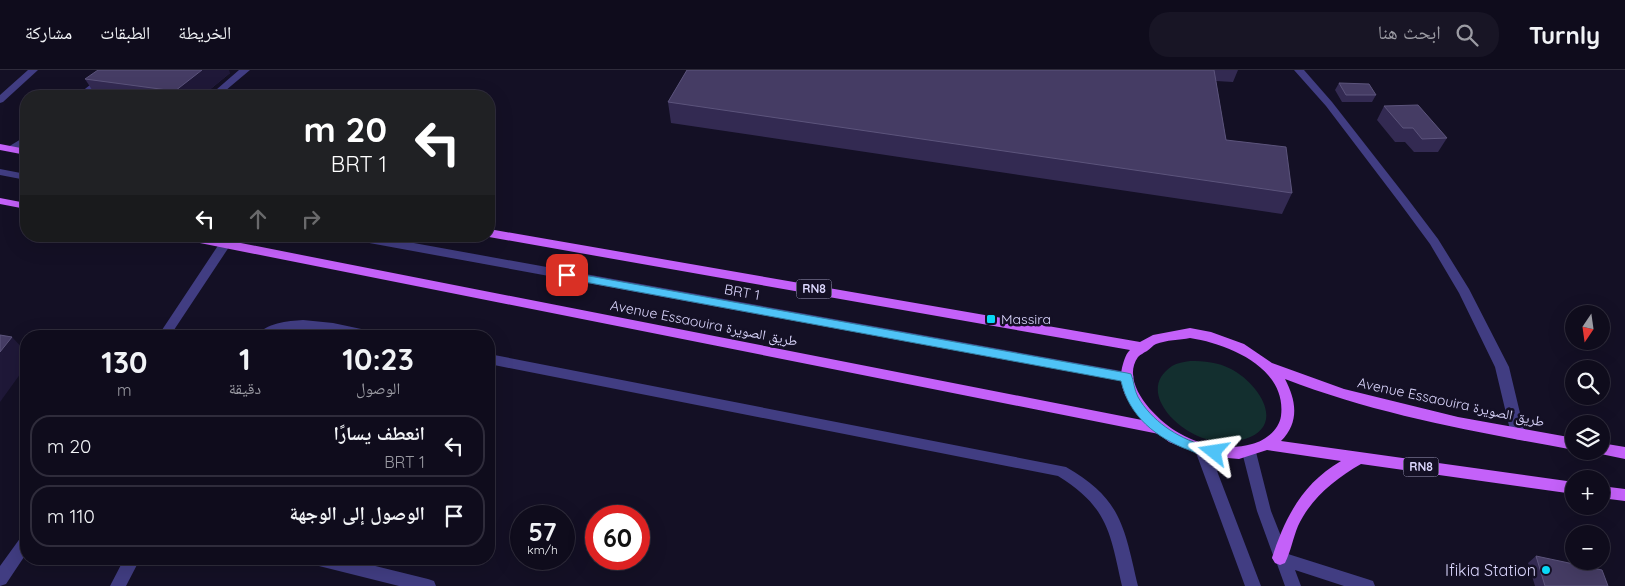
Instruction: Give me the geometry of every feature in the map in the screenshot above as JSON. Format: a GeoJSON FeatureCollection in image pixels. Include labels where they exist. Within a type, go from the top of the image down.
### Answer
{"type":"FeatureCollection","features":[{"type":"Feature","properties":{"kind":"main road"},"geometry":{"type":"LineString","coordinates":[[0,147],[20,151]]}},
{"type":"Feature","properties":{"kind":"main road"},"geometry":{"type":"LineString","coordinates":[[0,201],[20,205]]}},
{"type":"Feature","properties":{"kind":"main road","name":"RN8"},"geometry":{"type":"LineString","coordinates":[[495,234],[1140,347],[1154,338],[1170,334],[1197,334],[1231,342],[1267,366],[1280,383],[1288,400],[1289,418],[1282,433],[1268,445],[1249,452],[1226,454],[1202,450],[1178,441],[1158,429],[1141,412],[1130,395],[1127,377]]}},
{"type":"Feature","properties":{"kind":"main road","name":"Avenue Essaouira طريق الصويرة"},"geometry":{"type":"LineString","coordinates":[[214,242],[1158,429]]}},
{"type":"Feature","properties":{"kind":"main road"},"geometry":{"type":"LineString","coordinates":[[1127,377],[1130,361],[1140,347]]}},
{"type":"Feature","properties":{"kind":"main road","name":"Avenue Essaouira طريق الصويرة"},"geometry":{"type":"LineString","coordinates":[[1267,366],[1312,384],[1384,406],[1565,442]]}},
{"type":"Feature","properties":{"kind":"main road","name":"RN8"},"geometry":{"type":"LineString","coordinates":[[1268,445],[1565,487]]}},
{"type":"Feature","properties":{"kind":"main road"},"geometry":{"type":"LineString","coordinates":[[1610,450],[1625,453]]}},
{"type":"Feature","properties":{"kind":"main road"},"geometry":{"type":"LineString","coordinates":[[1280,558],[1294,517],[1306,498],[1332,473],[1359,458]]}},
{"type":"Feature","properties":{"kind":"main road"},"geometry":{"type":"LineString","coordinates":[[1610,493],[1625,495]]}},
{"type":"Feature","properties":{"kind":"street"},"geometry":{"type":"LineString","coordinates":[[0,100],[33,70]]}},
{"type":"Feature","properties":{"kind":"street"},"geometry":{"type":"LineString","coordinates":[[89,90],[115,70]]}},
{"type":"Feature","properties":{"kind":"street"},"geometry":{"type":"LineString","coordinates":[[221,90],[245,70]]}},
{"type":"Feature","properties":{"kind":"street"},"geometry":{"type":"LineString","coordinates":[[1299,70],[1329,104],[1403,200],[1434,242],[1465,292],[1502,367],[1518,434]]}},
{"type":"Feature","properties":{"kind":"street"},"geometry":{"type":"LineString","coordinates":[[0,87],[11,89]]}},
{"type":"Feature","properties":{"kind":"street"},"geometry":{"type":"LineString","coordinates":[[12,150],[20,144]]}},
{"type":"Feature","properties":{"kind":"street"},"geometry":{"type":"LineString","coordinates":[[0,172],[20,176]]}},
{"type":"Feature","properties":{"kind":"street","name":"BRT 1"},"geometry":{"type":"LineString","coordinates":[[386,242],[1127,377]]}},
{"type":"Feature","properties":{"kind":"street"},"geometry":{"type":"LineString","coordinates":[[168,330],[224,244]]}},
{"type":"Feature","properties":{"kind":"street"},"geometry":{"type":"LineString","coordinates":[[275,330],[296,324],[336,330]]}},
{"type":"Feature","properties":{"kind":"street"},"geometry":{"type":"LineString","coordinates":[[495,360],[1061,471],[1092,490],[1110,512],[1130,586]]}},
{"type":"Feature","properties":{"kind":"street"},"geometry":{"type":"LineString","coordinates":[[1202,450],[1253,586]]}},
{"type":"Feature","properties":{"kind":"street"},"geometry":{"type":"LineString","coordinates":[[1249,452],[1264,511],[1280,558],[1293,586]]}},
{"type":"Feature","properties":{"kind":"street"},"geometry":{"type":"LineString","coordinates":[[0,579],[20,551]]}},
{"type":"Feature","properties":{"kind":"street"},"geometry":{"type":"LineString","coordinates":[[1280,558],[1367,586]]}},
{"type":"Feature","properties":{"kind":"street"},"geometry":{"type":"LineString","coordinates":[[118,586],[129,565]]}},
{"type":"Feature","properties":{"kind":"street"},"geometry":{"type":"LineString","coordinates":[[343,565],[428,586]]}},
{"type":"Feature","properties":{"kind":"green space"},"geometry":{"type":"Polygon","coordinates":[[[1190,361],[1211,362],[1221,365],[1241,375],[1250,383],[1264,404],[1266,414],[1265,424],[1258,433],[1238,441],[1217,441],[1196,435],[1173,419],[1161,402],[1158,393],[1158,383],[1163,374],[1172,366],[1190,361]]]}},
{"type":"Feature","properties":{"kind":"building"},"geometry":{"type":"Polygon","coordinates":[[[98,70],[202,70],[176,90],[85,79],[98,70]]]}},
{"type":"Feature","properties":{"kind":"building"},"geometry":{"type":"Polygon","coordinates":[[[687,70],[1214,70],[1226,140],[1286,147],[1292,193],[668,102],[687,70]]]}},
{"type":"Feature","properties":{"kind":"building"},"geometry":{"type":"Polygon","coordinates":[[[1339,83],[1369,84],[1376,95],[1346,95],[1339,83]]]}},
{"type":"Feature","properties":{"kind":"building"},"geometry":{"type":"Polygon","coordinates":[[[1418,105],[1447,138],[1422,139],[1413,128],[1403,128],[1384,106],[1418,105]]]}},
{"type":"Feature","properties":{"kind":"building"},"geometry":{"type":"Polygon","coordinates":[[[0,335],[12,337],[0,352],[0,335]]]}},
{"type":"Feature","properties":{"kind":"building"},"geometry":{"type":"Polygon","coordinates":[[[1536,556],[1565,562],[1565,570],[1602,570],[1608,586],[1545,586],[1536,556]]]}},
{"type":"Feature","properties":{"kind":"place","name":"Massira"},"geometry":{"type":"Point","coordinates":[991,319]}},
{"type":"Feature","properties":{"kind":"place","name":"Ifikia Station"},"geometry":{"type":"Point","coordinates":[1546,570]}},
{"type":"Feature","properties":{"kind":"route"},"geometry":{"type":"LineString","coordinates":[[567,275],[1127,377],[1130,395],[1141,412],[1158,429],[1178,441],[1202,450],[1214,452]]}}]}
